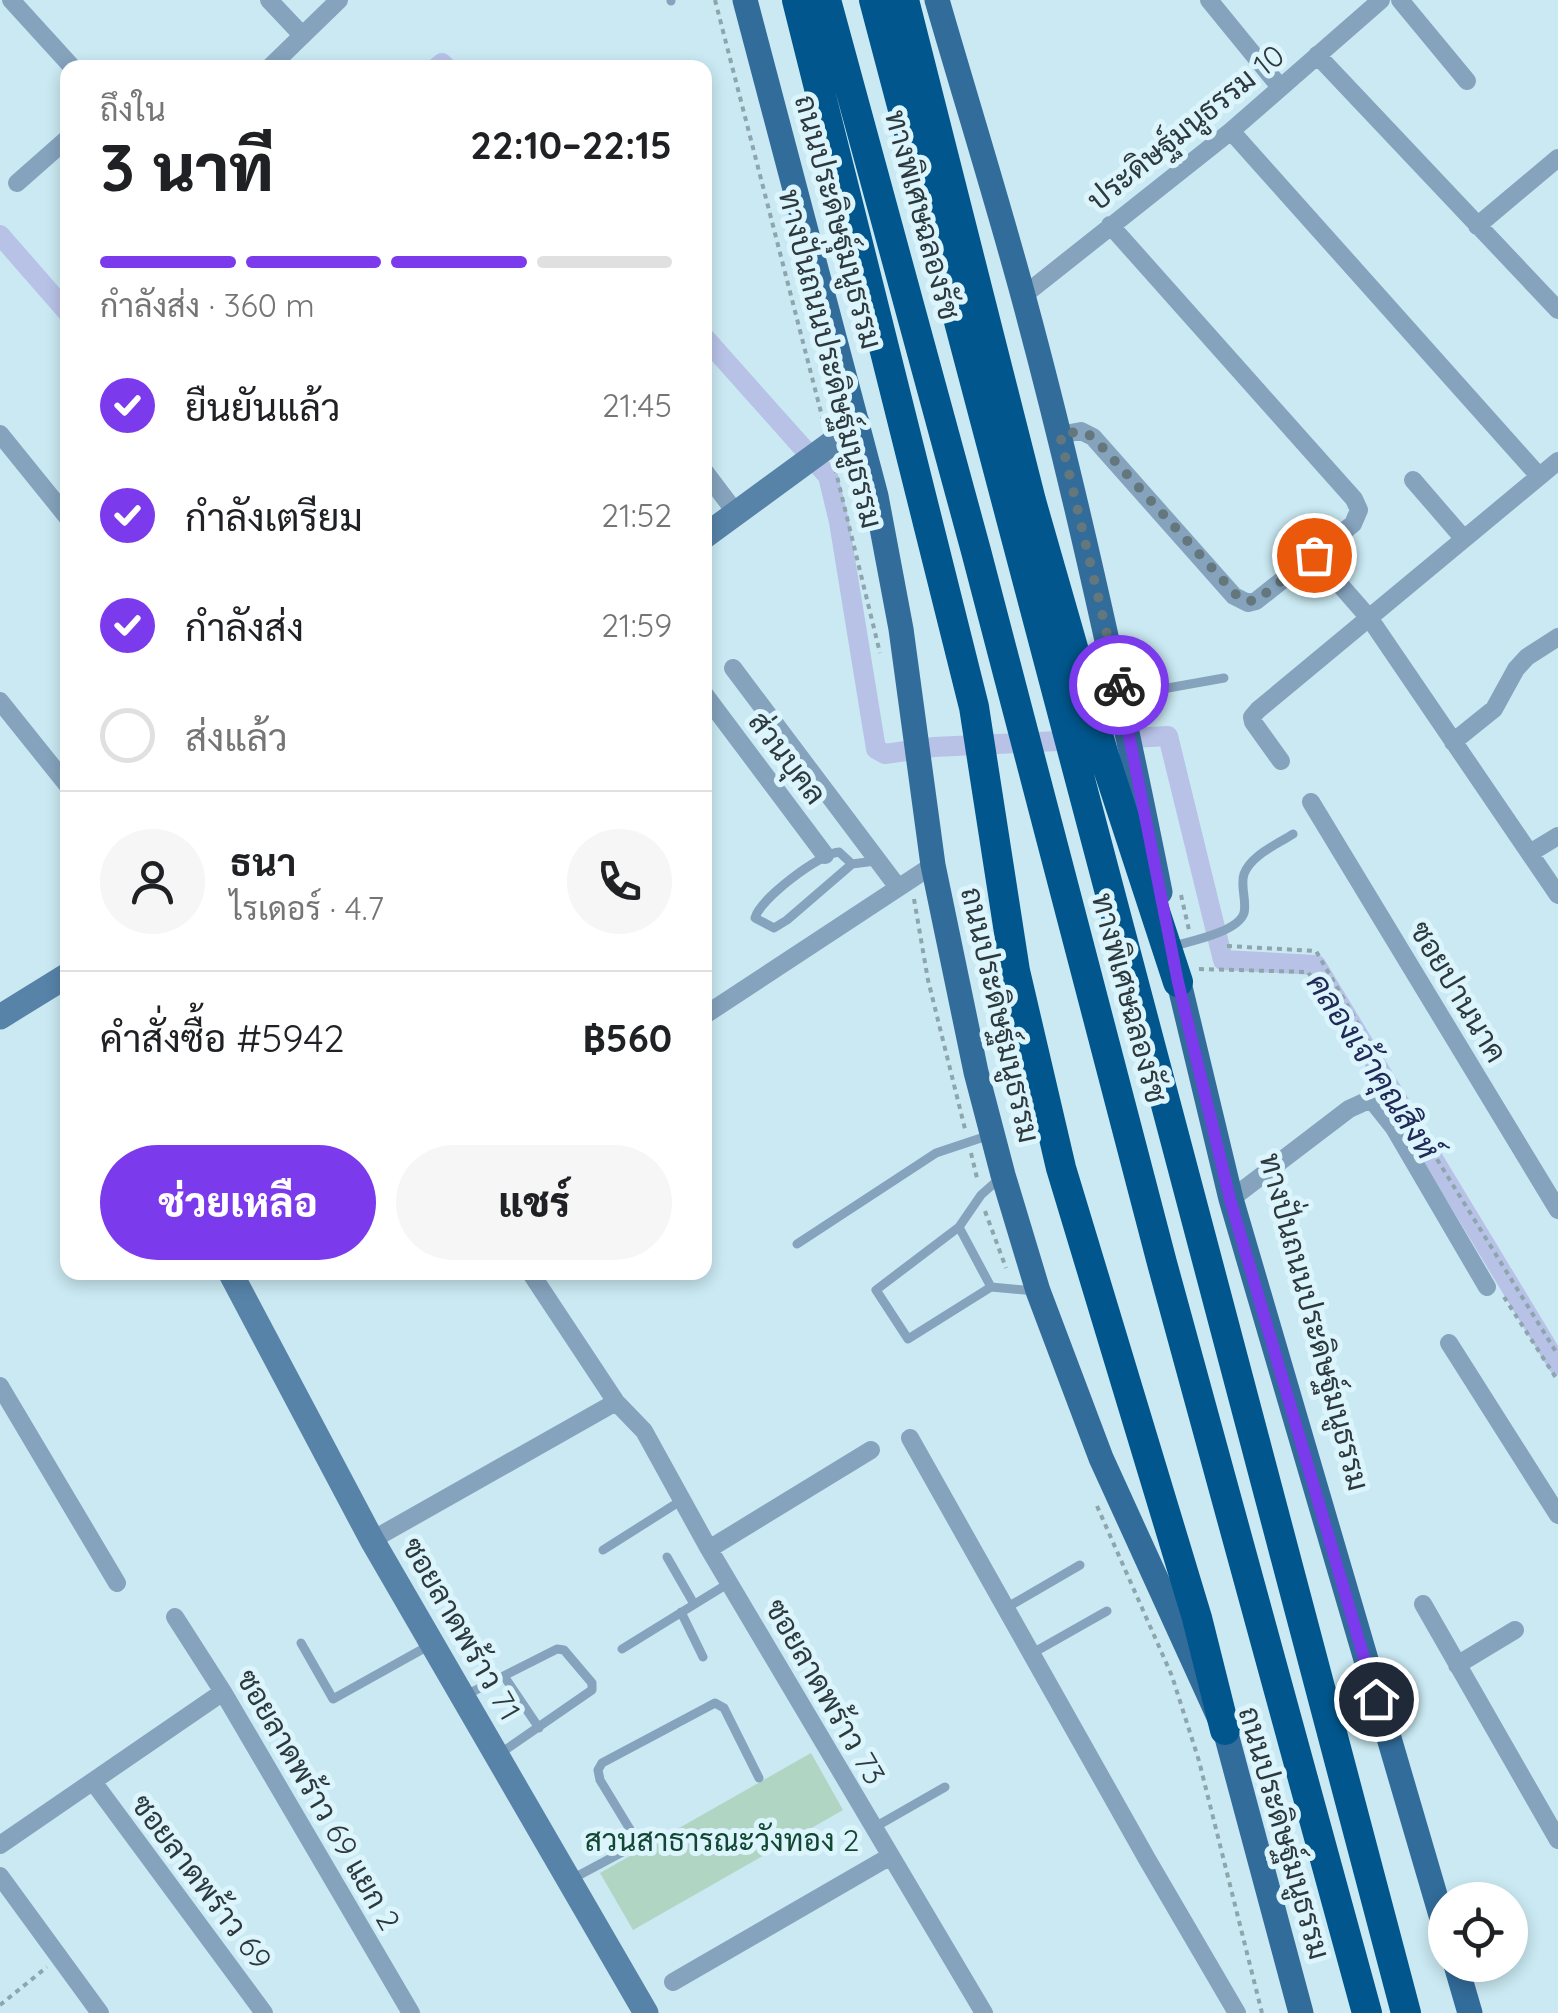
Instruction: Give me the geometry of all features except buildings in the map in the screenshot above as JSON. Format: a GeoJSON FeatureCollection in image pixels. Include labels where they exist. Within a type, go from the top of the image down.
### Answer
{"type":"FeatureCollection","features":[{"type":"Feature","properties":{"kind":"highway"},"geometry":{"type":"LineString","coordinates":[[797,0],[974,708],[1016,971],[1062,1168],[1226,1730]]}},
{"type":"Feature","properties":{"kind":"highway","name":"ทางพิเศษฉลองรัช"},"geometry":{"type":"LineString","coordinates":[[826,0],[1168,1282],[1368,2013]]}},
{"type":"Feature","properties":{"kind":"highway","name":"ทางพิเศษฉลองรัช"},"geometry":{"type":"LineString","coordinates":[[874,0],[1406,2013]]}},
{"type":"Feature","properties":{"kind":"highway"},"geometry":{"type":"LineString","coordinates":[[904,0],[976,293],[1188,976]]}},
{"type":"Feature","properties":{"kind":"main road","name":"ถนนประดิษฐ์มนูธรรม"},"geometry":{"type":"LineString","coordinates":[[745,0],[858,424],[889,560],[933,866],[954,978],[1003,1175],[1038,1291],[1101,1458],[1226,1730],[1301,2013]]}},
{"type":"Feature","properties":{"kind":"main road"},"geometry":{"type":"LineString","coordinates":[[938,0],[1131,694],[1118,754],[1182,944],[1230,1199],[1431,1882]]}},
{"type":"Feature","properties":{"kind":"main road"},"geometry":{"type":"LineString","coordinates":[[1461,1982],[1470,2013]]}},
{"type":"Feature","properties":{"kind":"street"},"geometry":{"type":"LineString","coordinates":[[11,0],[66,60]]}},
{"type":"Feature","properties":{"kind":"street"},"geometry":{"type":"LineString","coordinates":[[269,0],[302,35]]}},
{"type":"Feature","properties":{"kind":"street"},"geometry":{"type":"LineString","coordinates":[[277,60],[339,0]]}},
{"type":"Feature","properties":{"kind":"street"},"geometry":{"type":"LineString","coordinates":[[1209,0],[1280,87]]}},
{"type":"Feature","properties":{"kind":"street","name":"ประดิษฐ์มนูธรรม 10"},"geometry":{"type":"LineString","coordinates":[[1023,296],[1232,130],[1381,0]]}},
{"type":"Feature","properties":{"kind":"street"},"geometry":{"type":"LineString","coordinates":[[1400,0],[1467,81]]}},
{"type":"Feature","properties":{"kind":"street"},"geometry":{"type":"LineString","coordinates":[[1317,55],[1558,310]]}},
{"type":"Feature","properties":{"kind":"street"},"geometry":{"type":"LineString","coordinates":[[1232,130],[1540,476]]}},
{"type":"Feature","properties":{"kind":"street"},"geometry":{"type":"LineString","coordinates":[[17,183],[60,145]]}},
{"type":"Feature","properties":{"kind":"street"},"geometry":{"type":"LineString","coordinates":[[1477,226],[1558,158]]}},
{"type":"Feature","properties":{"kind":"street"},"geometry":{"type":"LineString","coordinates":[[1060,435],[1081,431],[1093,437],[1241,600],[1256,601],[1353,524],[1359,510],[1354,499],[1110,226]]}},
{"type":"Feature","properties":{"kind":"street"},"geometry":{"type":"LineString","coordinates":[[712,531],[858,424]]}},
{"type":"Feature","properties":{"kind":"street"},"geometry":{"type":"LineString","coordinates":[[0,434],[60,508]]}},
{"type":"Feature","properties":{"kind":"street"},"geometry":{"type":"LineString","coordinates":[[1282,761],[1253,722],[1258,710],[1558,460]]}},
{"type":"Feature","properties":{"kind":"street"},"geometry":{"type":"LineString","coordinates":[[1413,480],[1464,539]]}},
{"type":"Feature","properties":{"kind":"street"},"geometry":{"type":"LineString","coordinates":[[712,481],[736,513]]}},
{"type":"Feature","properties":{"kind":"street"},"geometry":{"type":"LineString","coordinates":[[1314,555],[1370,618],[1558,895]]}},
{"type":"Feature","properties":{"kind":"street"},"geometry":{"type":"LineString","coordinates":[[1453,742],[1494,709],[1527,657],[1558,637]]}},
{"type":"Feature","properties":{"kind":"street"},"geometry":{"type":"LineString","coordinates":[[733,668],[897,886]]}},
{"type":"Feature","properties":{"kind":"street"},"geometry":{"type":"LineString","coordinates":[[0,701],[60,776]]}},
{"type":"Feature","properties":{"kind":"street","name":"ส่วนบุคล"},"geometry":{"type":"LineString","coordinates":[[712,703],[825,855]]}},
{"type":"Feature","properties":{"kind":"street","name":"ซอยปานนาค"},"geometry":{"type":"LineString","coordinates":[[1311,802],[1558,1210]]}},
{"type":"Feature","properties":{"kind":"street"},"geometry":{"type":"LineString","coordinates":[[1530,853],[1558,836]]}},
{"type":"Feature","properties":{"kind":"street"},"geometry":{"type":"LineString","coordinates":[[712,1010],[933,866]]}},
{"type":"Feature","properties":{"kind":"street"},"geometry":{"type":"LineString","coordinates":[[0,1017],[60,983]]}},
{"type":"Feature","properties":{"kind":"street"},"geometry":{"type":"LineString","coordinates":[[1230,1199],[1349,1109],[1371,1099],[1394,1128],[1487,1287]]}},
{"type":"Feature","properties":{"kind":"street","name":"ซอยลาดพร้าว 71"},"geometry":{"type":"LineString","coordinates":[[234,1280],[372,1540],[646,2013]]}},
{"type":"Feature","properties":{"kind":"street","name":"ซอยลาดพร้าว 73"},"geometry":{"type":"LineString","coordinates":[[535,1280],[616,1402],[644,1431],[709,1549],[984,2013]]}},
{"type":"Feature","properties":{"kind":"street"},"geometry":{"type":"LineString","coordinates":[[1449,1343],[1558,1515]]}},
{"type":"Feature","properties":{"kind":"street"},"geometry":{"type":"LineString","coordinates":[[0,1386],[116,1583]]}},
{"type":"Feature","properties":{"kind":"street"},"geometry":{"type":"LineString","coordinates":[[372,1540],[616,1402]]}},
{"type":"Feature","properties":{"kind":"street"},"geometry":{"type":"LineString","coordinates":[[910,1438],[1237,2013]]}},
{"type":"Feature","properties":{"kind":"street"},"geometry":{"type":"LineString","coordinates":[[709,1549],[871,1450]]}},
{"type":"Feature","properties":{"kind":"street"},"geometry":{"type":"LineString","coordinates":[[1423,1604],[1558,1840]]}},
{"type":"Feature","properties":{"kind":"street","name":"ซอยลาดพร้าว 69 แยก 2"},"geometry":{"type":"LineString","coordinates":[[174,1617],[223,1692],[411,2013]]}},
{"type":"Feature","properties":{"kind":"street"},"geometry":{"type":"LineString","coordinates":[[1457,1665],[1515,1630]]}},
{"type":"Feature","properties":{"kind":"street"},"geometry":{"type":"LineString","coordinates":[[0,1845],[223,1692]]}},
{"type":"Feature","properties":{"kind":"street","name":"ซอยลาดพร้าว 69"},"geometry":{"type":"LineString","coordinates":[[94,1783],[264,2013]]}},
{"type":"Feature","properties":{"kind":"street"},"geometry":{"type":"LineString","coordinates":[[673,1982],[889,1857]]}},
{"type":"Feature","properties":{"kind":"street"},"geometry":{"type":"LineString","coordinates":[[0,1876],[100,2013]]}},
{"type":"Feature","properties":{"kind":"lane"},"geometry":{"type":"LineString","coordinates":[[1131,694],[1224,678]]}},
{"type":"Feature","properties":{"kind":"lane"},"geometry":{"type":"LineString","coordinates":[[1182,944],[1230,927],[1242,918],[1244,875],[1250,865],[1293,834]]}},
{"type":"Feature","properties":{"kind":"lane"},"geometry":{"type":"LineString","coordinates":[[852,864],[839,852],[825,855],[765,901],[755,918],[774,928],[852,864],[878,861]]}},
{"type":"Feature","properties":{"kind":"lane"},"geometry":{"type":"LineString","coordinates":[[798,1244],[936,1153],[992,1134]]}},
{"type":"Feature","properties":{"kind":"lane"},"geometry":{"type":"LineString","coordinates":[[1003,1175],[981,1195],[959,1226],[876,1290],[908,1340],[991,1287],[1038,1291]]}},
{"type":"Feature","properties":{"kind":"lane"},"geometry":{"type":"LineString","coordinates":[[959,1226],[991,1287]]}},
{"type":"Feature","properties":{"kind":"lane"},"geometry":{"type":"LineString","coordinates":[[603,1550],[682,1500]]}},
{"type":"Feature","properties":{"kind":"lane"},"geometry":{"type":"LineString","coordinates":[[667,1556],[694,1604]]}},
{"type":"Feature","properties":{"kind":"lane"},"geometry":{"type":"LineString","coordinates":[[1006,1608],[1080,1565]]}},
{"type":"Feature","properties":{"kind":"lane"},"geometry":{"type":"LineString","coordinates":[[622,1648],[729,1583]]}},
{"type":"Feature","properties":{"kind":"lane"},"geometry":{"type":"LineString","coordinates":[[681,1612],[703,1657]]}},
{"type":"Feature","properties":{"kind":"lane"},"geometry":{"type":"LineString","coordinates":[[1032,1654],[1107,1612]]}},
{"type":"Feature","properties":{"kind":"lane"},"geometry":{"type":"LineString","coordinates":[[301,1643],[333,1699],[432,1644]]}},
{"type":"Feature","properties":{"kind":"lane"},"geometry":{"type":"LineString","coordinates":[[463,1697],[559,1648],[592,1683],[592,1690],[497,1756]]}},
{"type":"Feature","properties":{"kind":"lane"},"geometry":{"type":"LineString","coordinates":[[504,1676],[540,1728]]}},
{"type":"Feature","properties":{"kind":"lane"},"geometry":{"type":"LineString","coordinates":[[570,1881],[628,1848],[631,1841],[631,1832],[600,1780],[598,1770],[602,1762],[715,1703],[724,1708],[759,1778]]}},
{"type":"Feature","properties":{"kind":"lane"},"geometry":{"type":"LineString","coordinates":[[873,1828],[945,1787]]}},
{"type":"Feature","properties":{"kind":"path","name":"ทางปั่นถนนประดิษฐ์มนูธรรม"},"geometry":{"type":"LineString","coordinates":[[715,0],[822,450],[880,651]]}},
{"type":"Feature","properties":{"kind":"path"},"geometry":{"type":"LineString","coordinates":[[1180,890],[1182,944],[1188,976]]}},
{"type":"Feature","properties":{"kind":"path"},"geometry":{"type":"LineString","coordinates":[[0,2005],[59,1957]]}},
{"type":"Feature","properties":{"kind":"green space","name":"สวนสาธารณะวังทอง 2"},"geometry":{"type":"Polygon","coordinates":[[[811,1753],[843,1810],[633,1930],[600,1873],[811,1753]]]}},
{"type":"Feature","properties":{"kind":"waterway","name":"คลองเจ้าคุณสิงห์"},"geometry":{"type":"LineString","coordinates":[[0,235],[60,304]]}},
{"type":"Feature","properties":{"kind":"waterway","name":"คลองเจ้าคุณสิงห์"},"geometry":{"type":"LineString","coordinates":[[712,346],[828,476],[876,749],[885,754],[934,747],[1080,740]]}},
{"type":"Feature","properties":{"kind":"waterway","name":"คลองเจ้าคุณสิงห์"},"geometry":{"type":"LineString","coordinates":[[1114,739],[1168,736],[1223,960],[1316,965],[1558,1365]]}},
{"type":"Feature","properties":{"kind":"way so far"},"geometry":{"type":"LineString","coordinates":[[1119,685],[1060,435],[1081,431],[1093,437],[1241,600],[1256,601],[1314,555]]}},
{"type":"Feature","properties":{"kind":"route"},"geometry":{"type":"LineString","coordinates":[[1119,685],[1178,982],[1230,1199],[1376,1699]]}}]}
